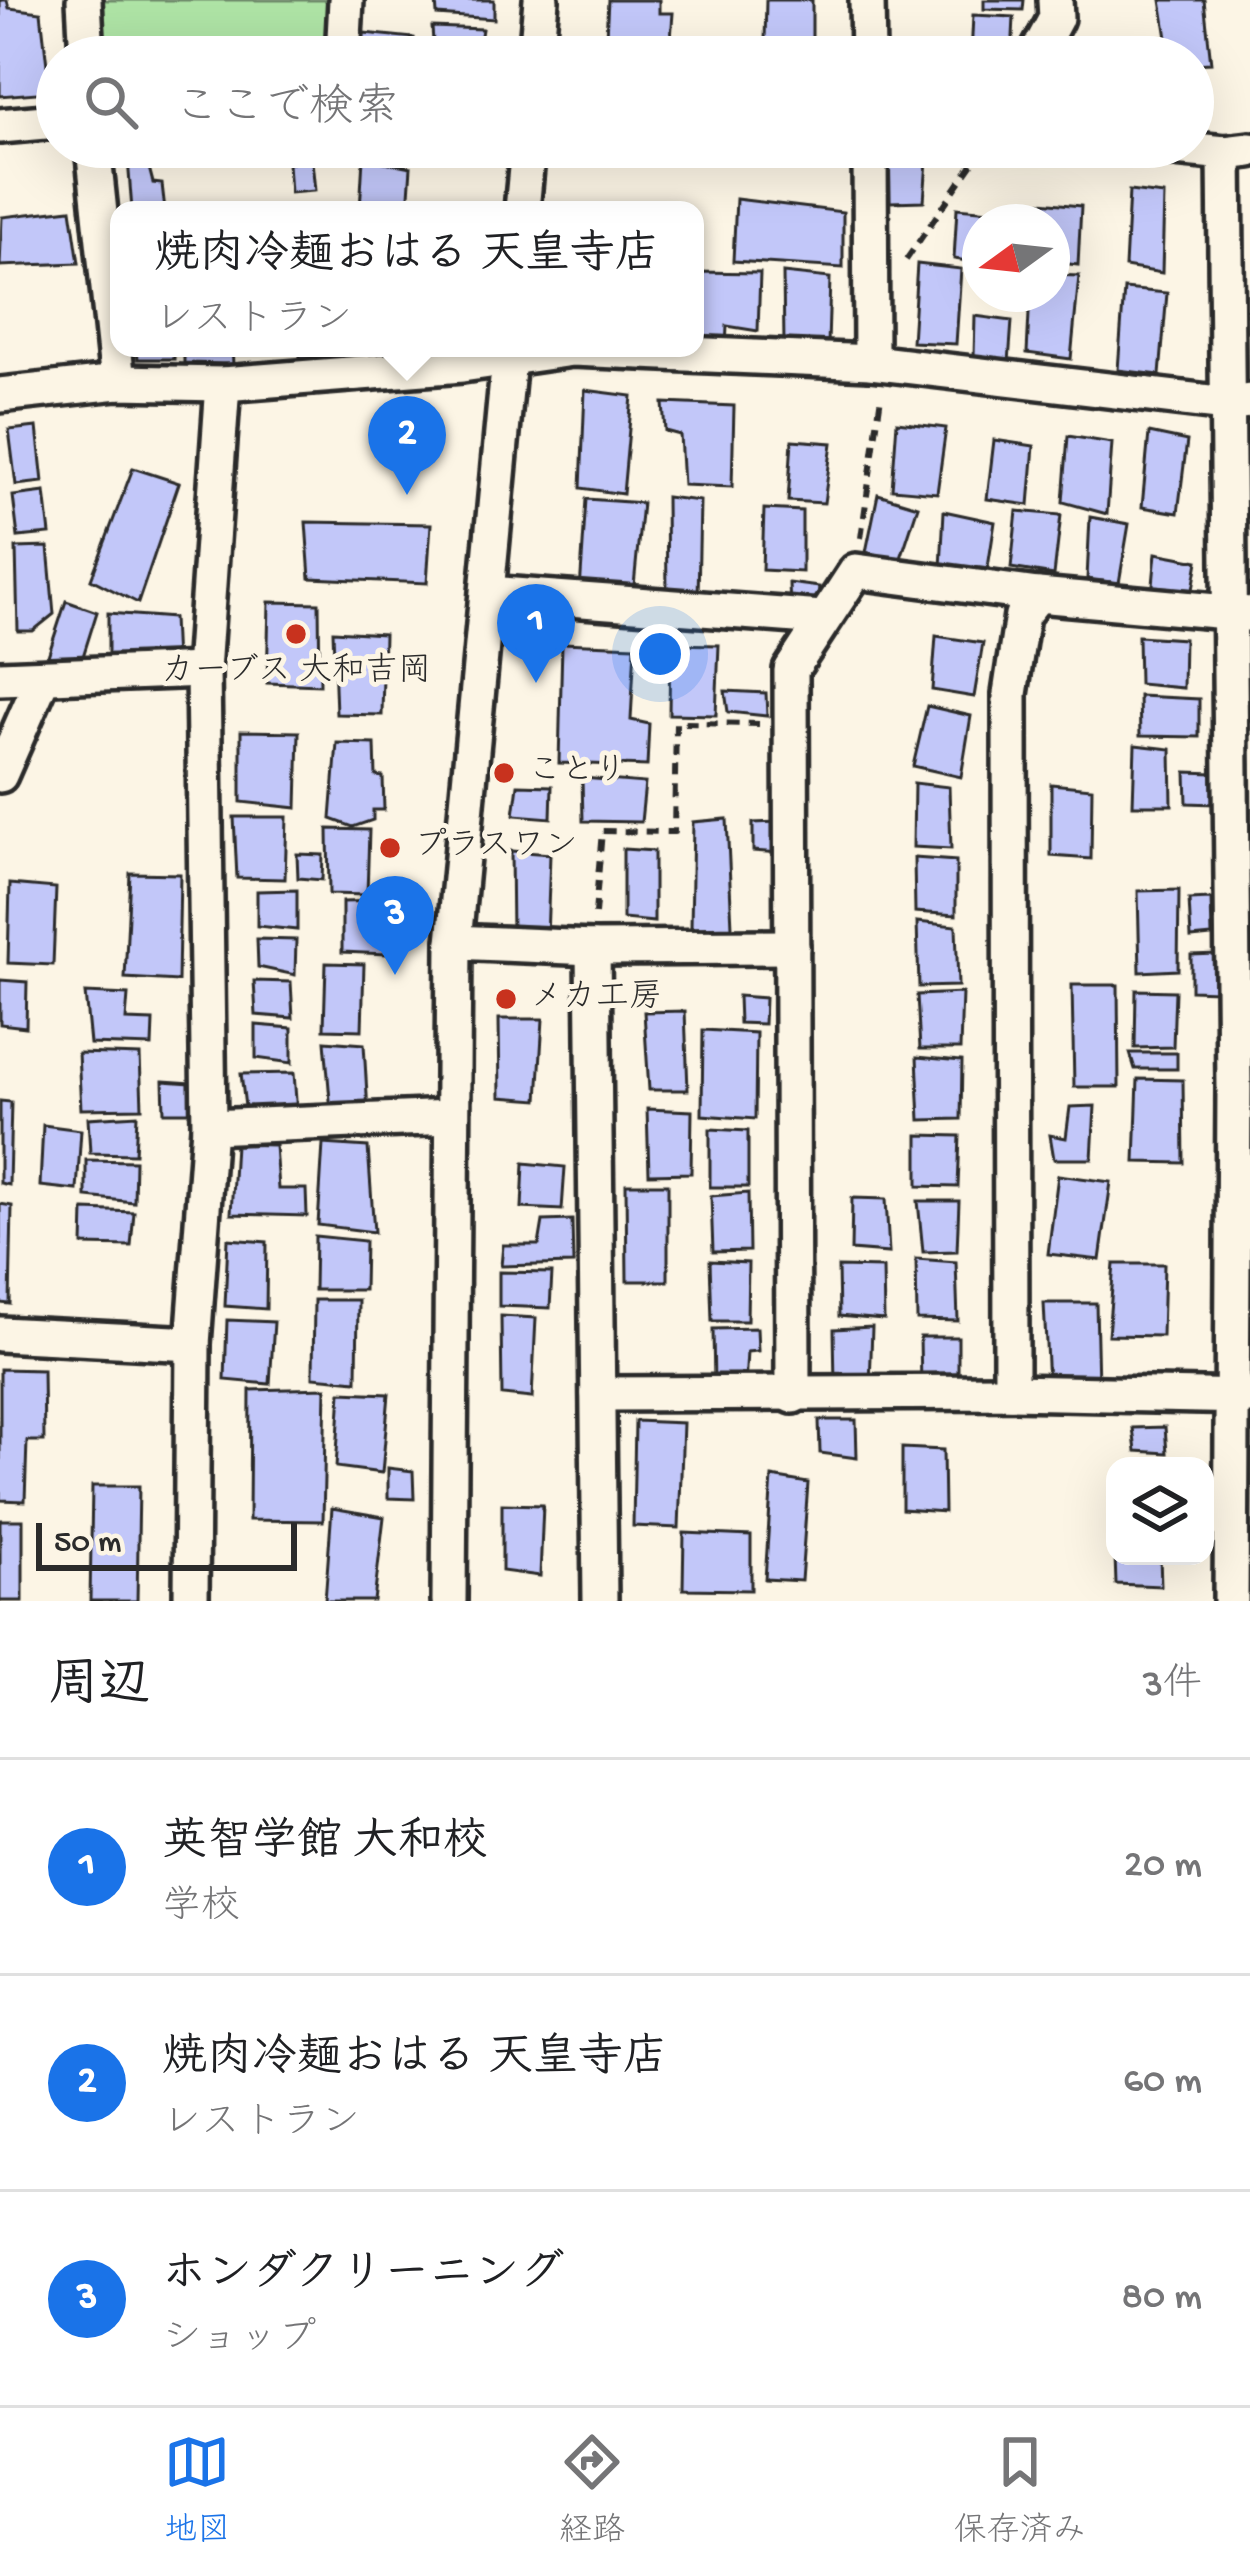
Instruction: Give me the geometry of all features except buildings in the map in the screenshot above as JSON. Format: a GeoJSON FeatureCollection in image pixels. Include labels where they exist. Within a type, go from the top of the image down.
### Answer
{"type":"FeatureCollection","features":[{"type":"Feature","properties":{"kind":"street"},"geometry":{"type":"LineString","coordinates":[[84,0],[86,36]]}},
{"type":"Feature","properties":{"kind":"street"},"geometry":{"type":"LineString","coordinates":[[344,36],[346,0]]}},
{"type":"Feature","properties":{"kind":"street"},"geometry":{"type":"LineString","coordinates":[[538,36],[541,0]]}},
{"type":"Feature","properties":{"kind":"street"},"geometry":{"type":"LineString","coordinates":[[867,0],[868,36]]}},
{"type":"Feature","properties":{"kind":"street"},"geometry":{"type":"LineString","coordinates":[[1046,36],[1056,18],[1055,0]]}},
{"type":"Feature","properties":{"kind":"street"},"geometry":{"type":"LineString","coordinates":[[0,126],[36,123]]}},
{"type":"Feature","properties":{"kind":"street"},"geometry":{"type":"LineString","coordinates":[[1231,1601],[1240,1397],[1242,1088],[1238,152]]}},
{"type":"Feature","properties":{"kind":"street"},"geometry":{"type":"LineString","coordinates":[[95,168],[110,307]]}},
{"type":"Feature","properties":{"kind":"street"},"geometry":{"type":"LineString","coordinates":[[523,201],[526,168]]}},
{"type":"Feature","properties":{"kind":"street"},"geometry":{"type":"LineString","coordinates":[[871,168],[871,362]]}},
{"type":"Feature","properties":{"kind":"street"},"geometry":{"type":"LineString","coordinates":[[704,355],[871,362],[1238,402]]}},
{"type":"Feature","properties":{"kind":"street"},"geometry":{"type":"LineString","coordinates":[[115,357],[118,382]]}},
{"type":"Feature","properties":{"kind":"street"},"geometry":{"type":"LineString","coordinates":[[0,395],[118,382],[223,384],[462,364],[490,357]]}},
{"type":"Feature","properties":{"kind":"street"},"geometry":{"type":"LineString","coordinates":[[449,1601],[454,942],[510,357]]}},
{"type":"Feature","properties":{"kind":"street"},"geometry":{"type":"LineString","coordinates":[[191,1601],[193,1344],[208,1127],[203,670],[223,384]]}},
{"type":"Feature","properties":{"kind":"street"},"geometry":{"type":"LineString","coordinates":[[793,1396],[791,670],[856,571],[1038,596],[1240,614]]}},
{"type":"Feature","properties":{"kind":"street"},"geometry":{"type":"LineString","coordinates":[[489,593],[822,618]]}},
{"type":"Feature","properties":{"kind":"street"},"geometry":{"type":"LineString","coordinates":[[1011,1392],[1010,694],[1022,615],[1038,596]]}},
{"type":"Feature","properties":{"kind":"street"},"geometry":{"type":"LineString","coordinates":[[0,678],[203,670]]}},
{"type":"Feature","properties":{"kind":"street"},"geometry":{"type":"LineString","coordinates":[[0,776],[44,677]]}},
{"type":"Feature","properties":{"kind":"street"},"geometry":{"type":"LineString","coordinates":[[454,942],[592,948],[792,947]]}},
{"type":"Feature","properties":{"kind":"street"},"geometry":{"type":"LineString","coordinates":[[592,948],[600,1601]]}},
{"type":"Feature","properties":{"kind":"street"},"geometry":{"type":"LineString","coordinates":[[208,1127],[451,1117]]}},
{"type":"Feature","properties":{"kind":"street"},"geometry":{"type":"LineString","coordinates":[[0,1334],[193,1344]]}},
{"type":"Feature","properties":{"kind":"street"},"geometry":{"type":"LineString","coordinates":[[598,1394],[1011,1392],[1240,1397]]}},
{"type":"Feature","properties":{"kind":"path"},"geometry":{"type":"LineString","coordinates":[[874,307],[970,168]]}},
{"type":"Feature","properties":{"kind":"path"},"geometry":{"type":"LineString","coordinates":[[856,571],[883,388],[871,362]]}},
{"type":"Feature","properties":{"kind":"path"},"geometry":{"type":"LineString","coordinates":[[592,948],[602,831],[674,832],[676,723],[790,724]]}},
{"type":"Feature","properties":{"kind":"green space"},"geometry":{"type":"Polygon","coordinates":[[[102,0],[332,0],[329,36],[105,36],[102,0]]]}},
{"type":"Feature","properties":{"kind":"place","name":"焼肉冷麺おはる 天皇寺店"},"geometry":{"type":"Point","coordinates":[407,495]}},
{"type":"Feature","properties":{"kind":"place","name":"カーブス 大和吉岡"},"geometry":{"type":"Point","coordinates":[296,634]}},
{"type":"Feature","properties":{"kind":"place","name":"英智学館 大和校"},"geometry":{"type":"Point","coordinates":[536,683]}},
{"type":"Feature","properties":{"kind":"place","name":"ことり"},"geometry":{"type":"Point","coordinates":[504,773]}},
{"type":"Feature","properties":{"kind":"place","name":"プラスワン"},"geometry":{"type":"Point","coordinates":[390,848]}},
{"type":"Feature","properties":{"kind":"place","name":"ホンダクリーニング"},"geometry":{"type":"Point","coordinates":[395,975]}},
{"type":"Feature","properties":{"kind":"place","name":"メカ工房"},"geometry":{"type":"Point","coordinates":[506,999]}}]}
